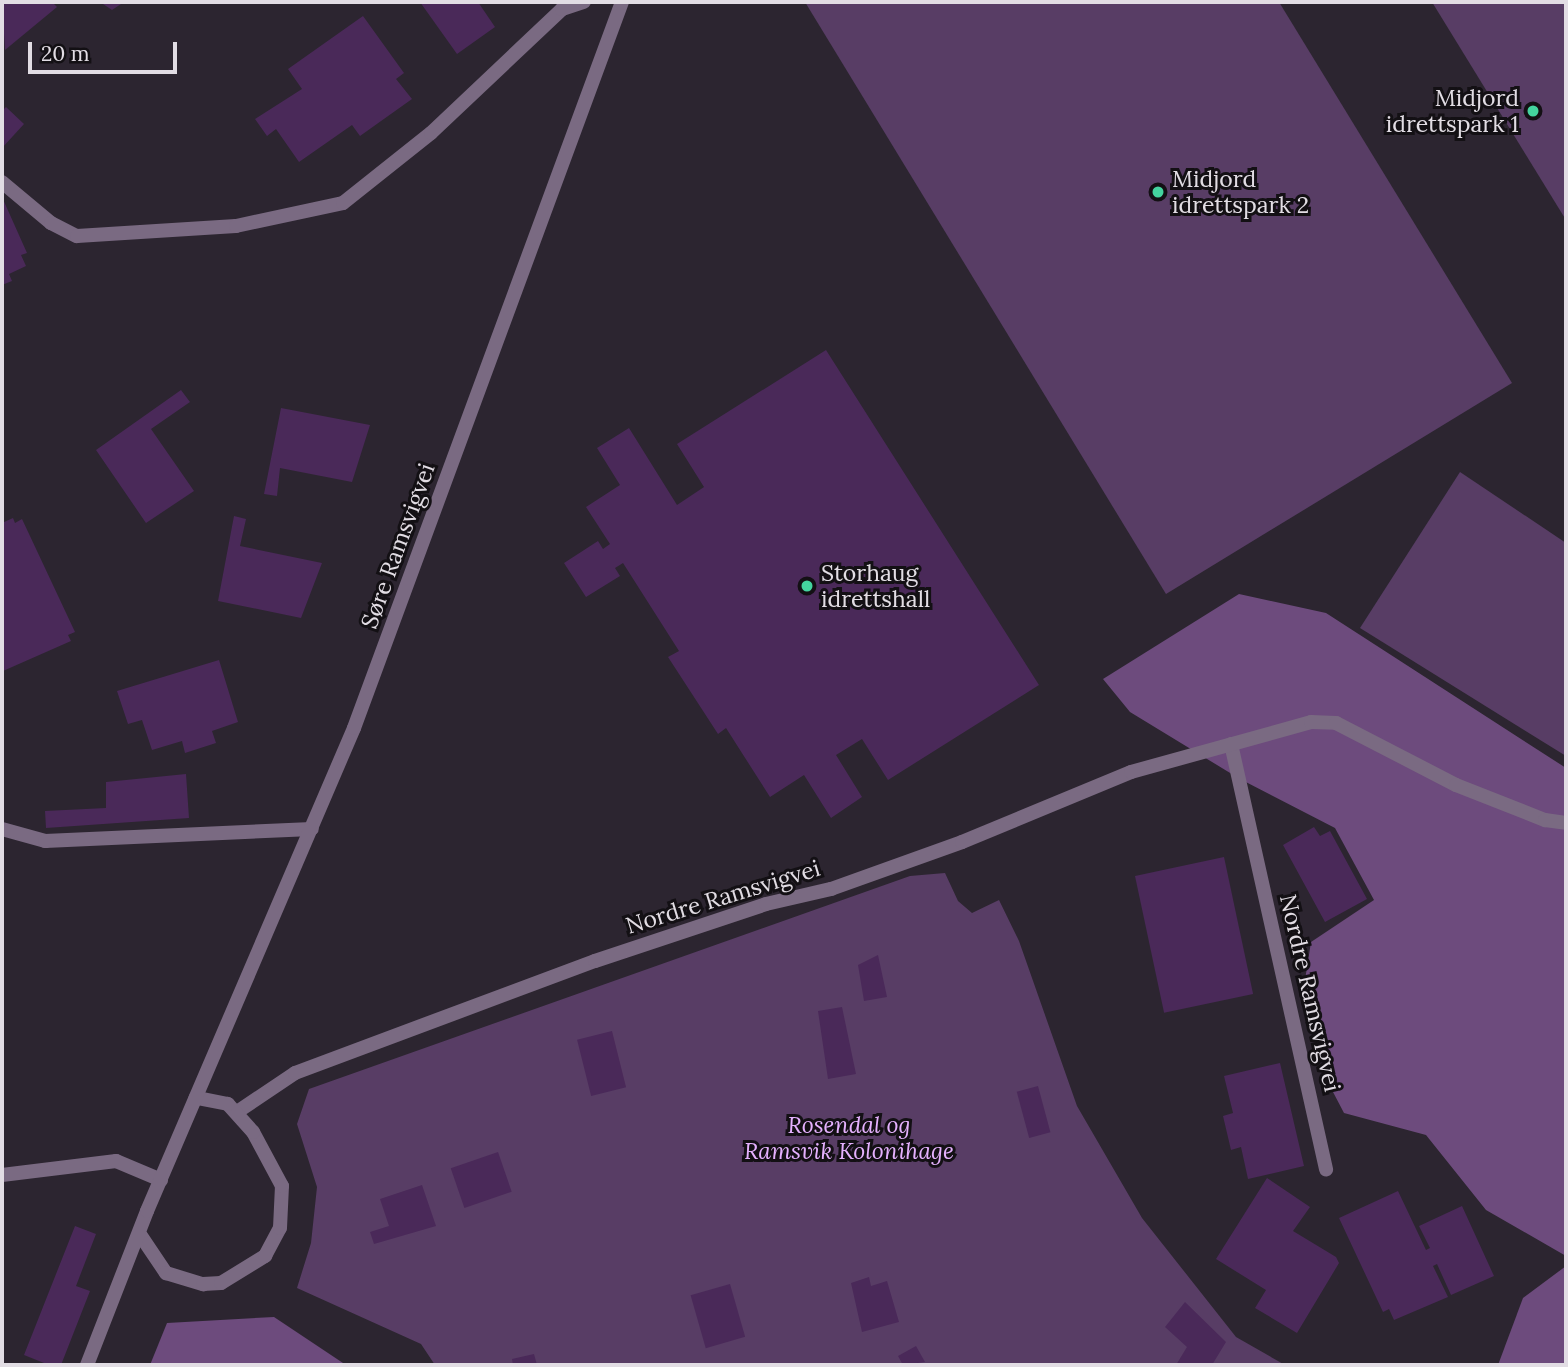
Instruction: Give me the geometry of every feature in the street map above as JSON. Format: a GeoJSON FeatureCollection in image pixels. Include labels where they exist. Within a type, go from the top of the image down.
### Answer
{"type":"FeatureCollection","features":[{"type":"Feature","properties":{"kind":"street"},"geometry":{"type":"LineString","coordinates":[[2,182],[51,223],[77,236],[236,226],[342,203],[431,133],[562,9],[584,2]]}},
{"type":"Feature","properties":{"kind":"street","name":"Søre Ramsvigvei"},"geometry":{"type":"LineString","coordinates":[[87,1365],[141,1236],[161,1180],[312,829],[419,556],[622,2]]}},
{"type":"Feature","properties":{"kind":"street","name":"Nordre Ramsvigvei"},"geometry":{"type":"LineString","coordinates":[[237,1112],[295,1073],[595,961],[766,904],[831,889],[962,842],[1131,772],[1311,722],[1336,723],[1457,785],[1545,820],[1566,823]]}},
{"type":"Feature","properties":{"kind":"street","name":"Nordre Ramsvigvei"},"geometry":{"type":"LineString","coordinates":[[1231,744],[1326,1170]]}},
{"type":"Feature","properties":{"kind":"street"},"geometry":{"type":"LineString","coordinates":[[2,829],[45,841],[312,829]]}},
{"type":"Feature","properties":{"kind":"street"},"geometry":{"type":"LineString","coordinates":[[141,1236],[166,1273],[203,1284],[235,1277],[265,1256],[284,1214],[282,1186],[253,1132],[237,1112],[216,1099],[196,1098]]}},
{"type":"Feature","properties":{"kind":"street"},"geometry":{"type":"LineString","coordinates":[[2,1175],[116,1161],[161,1180]]}},
{"type":"Feature","properties":{"kind":"green space","name":"Midjord idrettspark 2"},"geometry":{"type":"Polygon","coordinates":[[[805,2],[1279,2],[1512,383],[1166,594],[805,2]]]}},
{"type":"Feature","properties":{"kind":"green space","name":"Midjord idrettspark 1"},"geometry":{"type":"Polygon","coordinates":[[[1432,2],[1566,2],[1566,220],[1432,2]]]}},
{"type":"Feature","properties":{"kind":"green space"},"geometry":{"type":"Polygon","coordinates":[[[1460,472],[1566,543],[1566,756],[1360,628],[1460,472]]]}},
{"type":"Feature","properties":{"kind":"green space","name":"Rosendal og Ramsvik Kolonihage"},"geometry":{"type":"Polygon","coordinates":[[[945,873],[958,901],[972,913],[999,900],[1019,941],[1077,1106],[1142,1218],[1236,1337],[1285,1365],[435,1365],[421,1344],[297,1288],[311,1243],[317,1187],[297,1124],[309,1089],[910,876],[945,873]]]}},
{"type":"Feature","properties":{"kind":"shaded area"},"geometry":{"type":"Polygon","coordinates":[[[1239,594],[1326,613],[1566,768],[1566,1256],[1486,1210],[1426,1135],[1344,1113],[1333,1092],[1305,980],[1311,942],[1374,900],[1335,828],[1240,779],[1130,712],[1103,679],[1239,594]]]}},
{"type":"Feature","properties":{"kind":"shaded area"},"geometry":{"type":"Polygon","coordinates":[[[1566,1266],[1566,1365],[1498,1365],[1523,1298],[1566,1266]]]}},
{"type":"Feature","properties":{"kind":"shaded area"},"geometry":{"type":"Polygon","coordinates":[[[274,1317],[346,1365],[150,1365],[167,1323],[274,1317]]]}},
{"type":"Feature","properties":{"kind":"building"},"geometry":{"type":"Polygon","coordinates":[[[2,2],[52,2],[57,7],[5,50],[2,2]]]}},
{"type":"Feature","properties":{"kind":"building"},"geometry":{"type":"Polygon","coordinates":[[[100,2],[124,2],[112,10],[100,2]]]}},
{"type":"Feature","properties":{"kind":"building"},"geometry":{"type":"Polygon","coordinates":[[[420,2],[478,2],[495,27],[457,54],[420,2]]]}},
{"type":"Feature","properties":{"kind":"building"},"geometry":{"type":"Polygon","coordinates":[[[363,16],[404,73],[396,79],[412,99],[360,136],[352,125],[299,162],[276,129],[267,136],[255,119],[302,89],[288,69],[363,16]]]}},
{"type":"Feature","properties":{"kind":"building"},"geometry":{"type":"Polygon","coordinates":[[[6,107],[24,124],[2,148],[2,111],[6,107]]]}},
{"type":"Feature","properties":{"kind":"building"},"geometry":{"type":"Polygon","coordinates":[[[2,197],[27,253],[21,255],[26,266],[9,274],[12,281],[2,285],[2,197]]]}},
{"type":"Feature","properties":{"kind":"building","name":"Storhaug idrettshall"},"geometry":{"type":"Polygon","coordinates":[[[826,350],[1039,685],[888,780],[862,739],[836,755],[862,797],[831,818],[804,775],[770,797],[726,728],[718,734],[668,657],[679,651],[623,563],[615,568],[620,576],[586,597],[564,563],[598,541],[603,549],[610,544],[586,507],[620,485],[597,448],[629,428],[677,505],[704,487],[677,444],[826,350]]]}},
{"type":"Feature","properties":{"kind":"building"},"geometry":{"type":"Polygon","coordinates":[[[181,390],[190,402],[151,429],[194,491],[146,523],[96,450],[181,390]]]}},
{"type":"Feature","properties":{"kind":"building"},"geometry":{"type":"Polygon","coordinates":[[[281,408],[370,425],[352,482],[280,468],[277,496],[264,494],[281,408]]]}},
{"type":"Feature","properties":{"kind":"building"},"geometry":{"type":"Polygon","coordinates":[[[234,516],[246,519],[240,546],[322,563],[301,618],[218,601],[234,516]]]}},
{"type":"Feature","properties":{"kind":"building"},"geometry":{"type":"Polygon","coordinates":[[[13,518],[15,523],[22,519],[75,632],[68,635],[71,641],[3,671],[2,523],[13,518]]]}},
{"type":"Feature","properties":{"kind":"building"},"geometry":{"type":"Polygon","coordinates":[[[219,660],[238,722],[212,731],[216,743],[185,753],[182,741],[152,750],[142,720],[128,724],[117,691],[219,660]]]}},
{"type":"Feature","properties":{"kind":"building"},"geometry":{"type":"Polygon","coordinates":[[[186,774],[189,818],[46,828],[45,811],[106,808],[106,782],[186,774]]]}},
{"type":"Feature","properties":{"kind":"building"},"geometry":{"type":"Polygon","coordinates":[[[1314,827],[1320,836],[1330,831],[1367,899],[1325,922],[1283,845],[1314,827]]]}},
{"type":"Feature","properties":{"kind":"building"},"geometry":{"type":"Polygon","coordinates":[[[1224,857],[1253,994],[1164,1013],[1135,876],[1224,857]]]}},
{"type":"Feature","properties":{"kind":"building"},"geometry":{"type":"Polygon","coordinates":[[[878,955],[887,997],[864,1001],[858,965],[878,955]]]}},
{"type":"Feature","properties":{"kind":"building"},"geometry":{"type":"Polygon","coordinates":[[[842,1007],[856,1074],[828,1079],[818,1011],[842,1007]]]}},
{"type":"Feature","properties":{"kind":"building"},"geometry":{"type":"Polygon","coordinates":[[[612,1031],[626,1087],[591,1096],[577,1040],[612,1031]]]}},
{"type":"Feature","properties":{"kind":"building"},"geometry":{"type":"Polygon","coordinates":[[[1280,1063],[1304,1166],[1248,1179],[1241,1147],[1231,1150],[1223,1116],[1233,1113],[1224,1076],[1280,1063]]]}},
{"type":"Feature","properties":{"kind":"building"},"geometry":{"type":"Polygon","coordinates":[[[1038,1086],[1050,1132],[1029,1138],[1017,1092],[1038,1086]]]}},
{"type":"Feature","properties":{"kind":"building"},"geometry":{"type":"Polygon","coordinates":[[[498,1152],[512,1192],[464,1208],[451,1168],[498,1152]]]}},
{"type":"Feature","properties":{"kind":"building"},"geometry":{"type":"Polygon","coordinates":[[[1267,1178],[1310,1207],[1293,1231],[1336,1257],[1339,1263],[1297,1333],[1255,1308],[1266,1290],[1216,1259],[1267,1178]]]}},
{"type":"Feature","properties":{"kind":"building"},"geometry":{"type":"Polygon","coordinates":[[[422,1185],[436,1226],[374,1244],[370,1232],[389,1226],[380,1199],[422,1185]]]}},
{"type":"Feature","properties":{"kind":"building"},"geometry":{"type":"Polygon","coordinates":[[[1398,1191],[1426,1250],[1430,1248],[1419,1226],[1462,1206],[1494,1276],[1451,1295],[1437,1264],[1433,1266],[1448,1297],[1394,1320],[1389,1309],[1383,1312],[1339,1218],[1398,1191]]]}},
{"type":"Feature","properties":{"kind":"building"},"geometry":{"type":"Polygon","coordinates":[[[75,1226],[96,1234],[76,1286],[90,1291],[61,1365],[49,1365],[24,1355],[75,1226]]]}},
{"type":"Feature","properties":{"kind":"building"},"geometry":{"type":"Polygon","coordinates":[[[869,1277],[871,1286],[887,1281],[899,1322],[862,1332],[851,1283],[869,1277]]]}},
{"type":"Feature","properties":{"kind":"building"},"geometry":{"type":"Polygon","coordinates":[[[730,1284],[745,1337],[706,1348],[691,1295],[730,1284]]]}},
{"type":"Feature","properties":{"kind":"building"},"geometry":{"type":"Polygon","coordinates":[[[1185,1302],[1226,1342],[1212,1365],[1176,1365],[1187,1347],[1165,1327],[1185,1302]]]}},
{"type":"Feature","properties":{"kind":"building"},"geometry":{"type":"Polygon","coordinates":[[[916,1346],[925,1362],[903,1365],[898,1356],[916,1346]]]}},
{"type":"Feature","properties":{"kind":"building"},"geometry":{"type":"Polygon","coordinates":[[[534,1354],[537,1365],[513,1365],[512,1359],[534,1354]]]}},
{"type":"Feature","properties":{"kind":"place","name":"Midjord idrettspark 1"},"geometry":{"type":"Point","coordinates":[1533,111]}},
{"type":"Feature","properties":{"kind":"place","name":"Midjord idrettspark 2"},"geometry":{"type":"Point","coordinates":[1158,192]}},
{"type":"Feature","properties":{"kind":"place","name":"Storhaug idrettshall"},"geometry":{"type":"Point","coordinates":[807,586]}}]}
